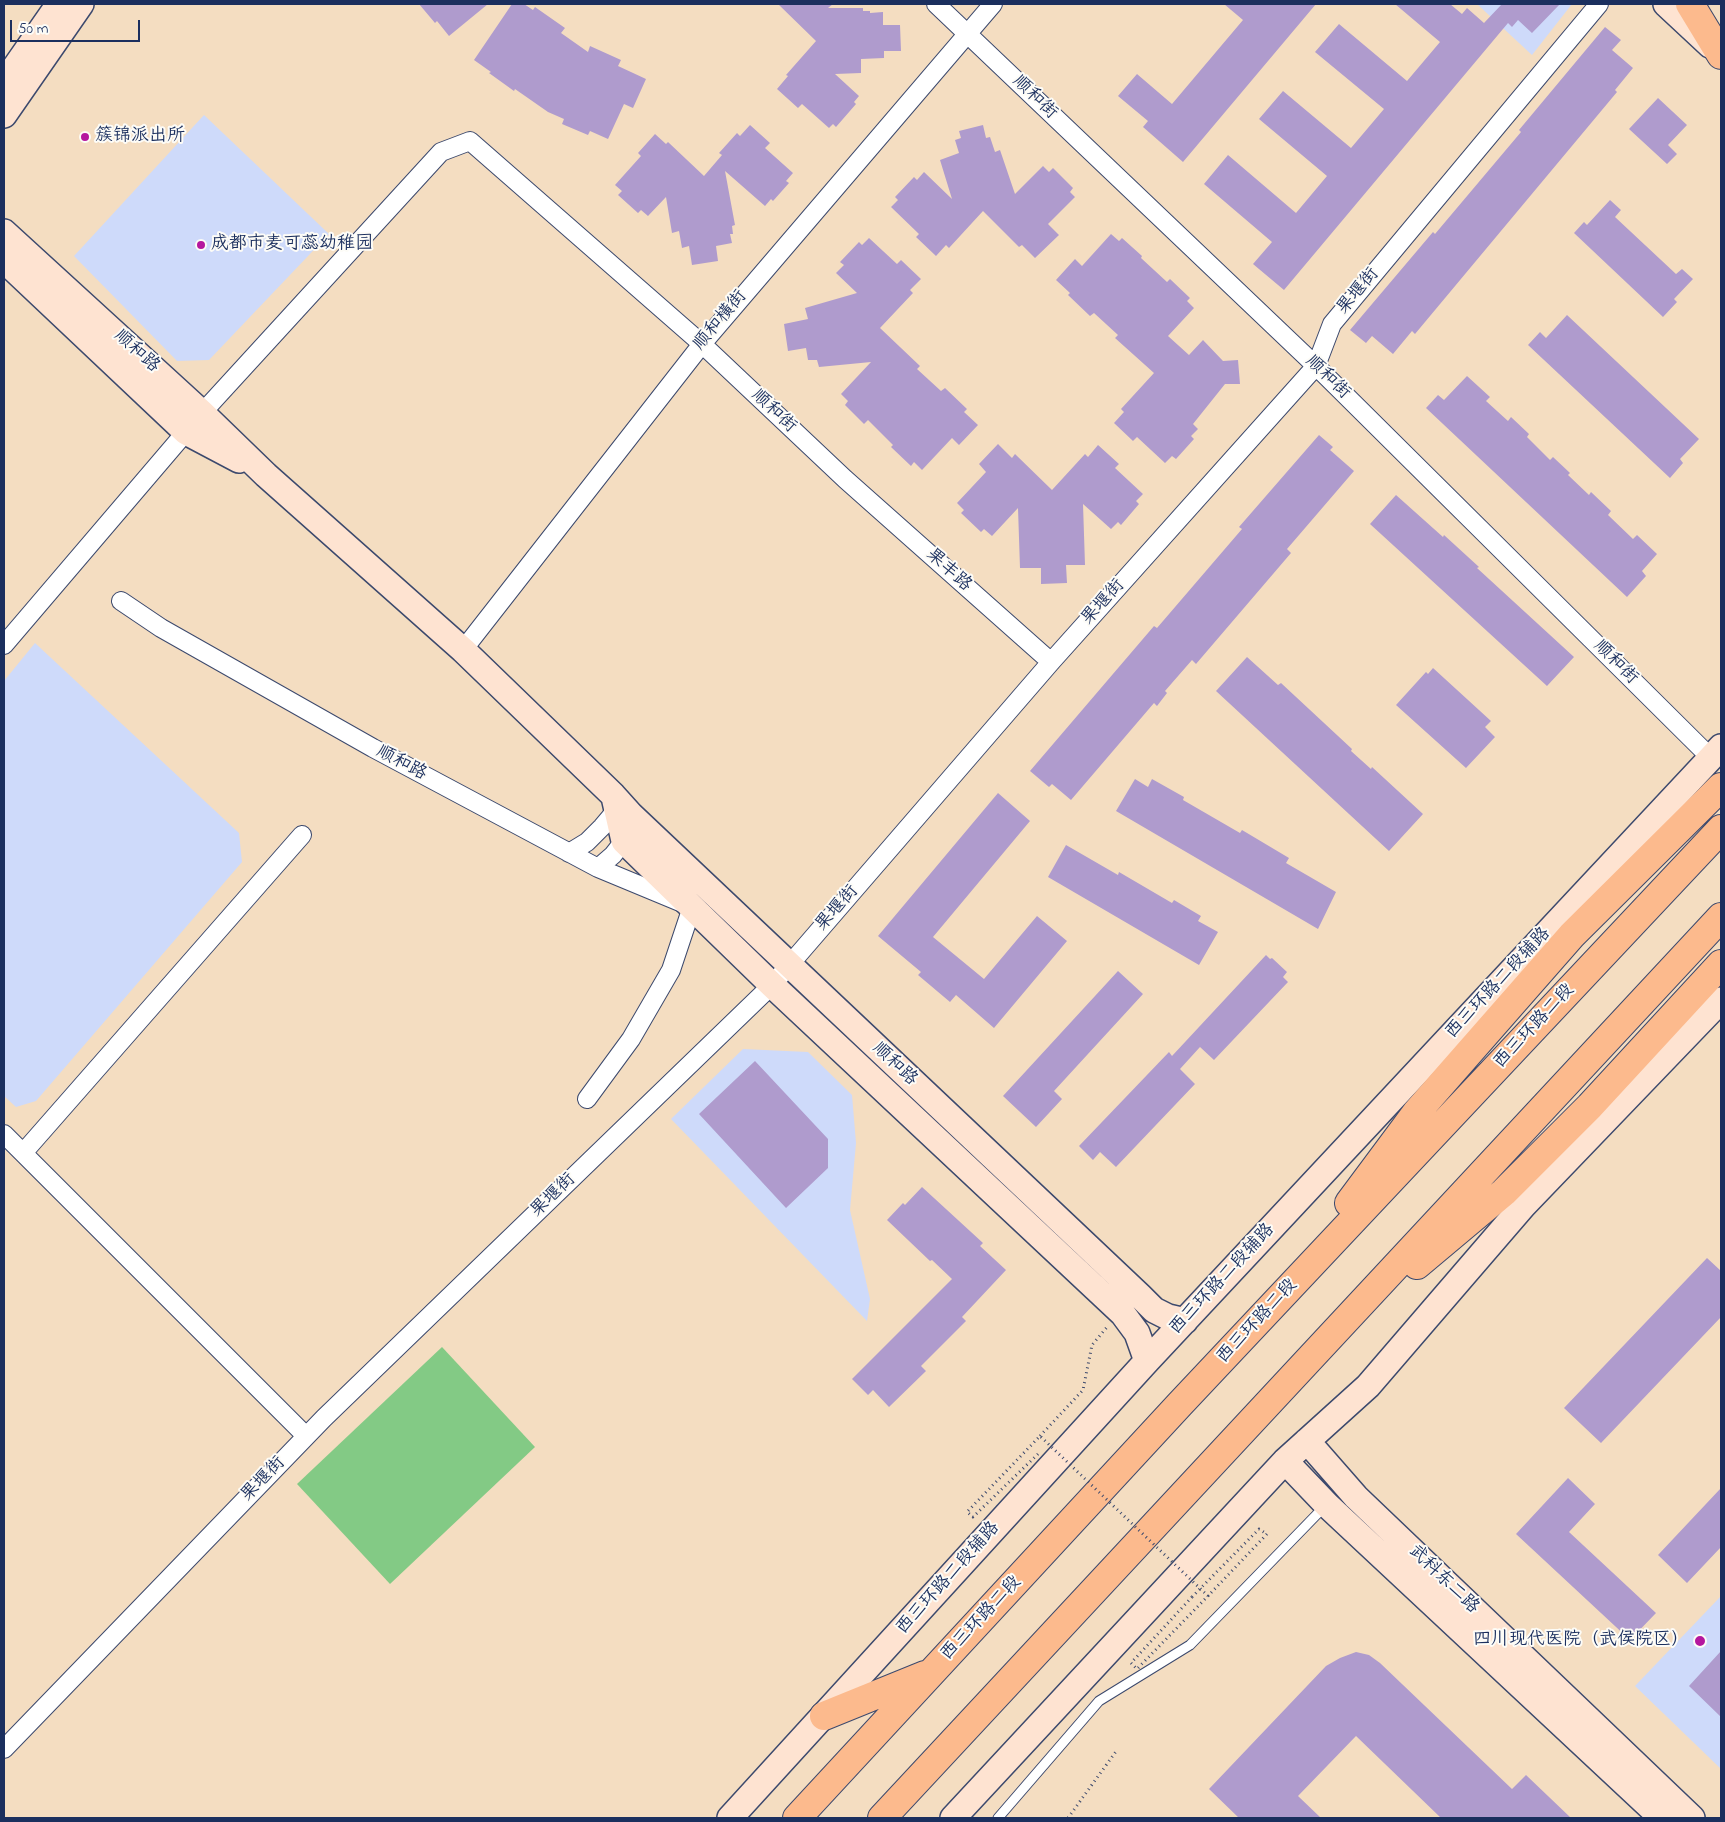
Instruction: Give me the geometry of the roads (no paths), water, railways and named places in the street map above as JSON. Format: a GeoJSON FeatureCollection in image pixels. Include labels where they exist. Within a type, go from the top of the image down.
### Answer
{"type":"FeatureCollection","features":[{"type":"Feature","properties":{"kind":"highway"},"geometry":{"type":"LineString","coordinates":[[1690,4],[1721,32]]}},
{"type":"Feature","properties":{"kind":"highway"},"geometry":{"type":"LineString","coordinates":[[1690,4],[1721,55]]}},
{"type":"Feature","properties":{"kind":"highway"},"geometry":{"type":"LineString","coordinates":[[1275,1304],[1416,1113],[1572,935],[1721,787]]}},
{"type":"Feature","properties":{"kind":"highway","name":"西三环路二段"},"geometry":{"type":"LineString","coordinates":[[797,1818],[1275,1304],[1721,829]]}},
{"type":"Feature","properties":{"kind":"highway"},"geometry":{"type":"LineString","coordinates":[[882,1818],[1721,917]]}},
{"type":"Feature","properties":{"kind":"highway"},"geometry":{"type":"LineString","coordinates":[[1321,1347],[1504,1192],[1590,1106],[1721,964]]}},
{"type":"Feature","properties":{"kind":"highway"},"geometry":{"type":"LineString","coordinates":[[824,1716],[933,1671]]}},
{"type":"Feature","properties":{"kind":"highway"},"geometry":{"type":"LineString","coordinates":[[900,1818],[906,1792]]}},
{"type":"Feature","properties":{"kind":"street"},"geometry":{"type":"LineString","coordinates":[[4,83],[59,4]]}},
{"type":"Feature","properties":{"kind":"street"},"geometry":{"type":"LineString","coordinates":[[4,115],[81,4]]}},
{"type":"Feature","properties":{"kind":"street","name":"顺和街"},"geometry":{"type":"LineString","coordinates":[[936,4],[1316,366],[1716,753]]}},
{"type":"Feature","properties":{"kind":"street","name":"顺和横街"},"geometry":{"type":"LineString","coordinates":[[463,650],[702,344],[993,4]]}},
{"type":"Feature","properties":{"kind":"street","name":"果堰街"},"geometry":{"type":"LineString","coordinates":[[4,1749],[306,1436],[772,985],[1050,662],[1316,366],[1332,324],[1599,4]]}},
{"type":"Feature","properties":{"kind":"street"},"geometry":{"type":"LineString","coordinates":[[1666,4],[1717,52],[1721,60]]}},
{"type":"Feature","properties":{"kind":"street","name":"顺和街"},"geometry":{"type":"LineString","coordinates":[[202,413],[441,152],[470,141],[702,344],[844,479]]}},
{"type":"Feature","properties":{"kind":"street","name":"顺和路"},"geometry":{"type":"LineString","coordinates":[[4,232],[202,413],[266,475],[463,650],[614,795],[630,815],[1154,1310],[1168,1317],[1185,1321]]}},
{"type":"Feature","properties":{"kind":"street","name":"顺和路"},"geometry":{"type":"LineString","coordinates":[[4,260],[186,432],[266,475]]}},
{"type":"Feature","properties":{"kind":"street"},"geometry":{"type":"LineString","coordinates":[[4,645],[202,413]]}},
{"type":"Feature","properties":{"kind":"street","name":"果丰路"},"geometry":{"type":"LineString","coordinates":[[844,479],[1050,662]]}},
{"type":"Feature","properties":{"kind":"street","name":"顺和路"},"geometry":{"type":"LineString","coordinates":[[121,602],[160,628],[364,744],[598,868],[692,907]]}},
{"type":"Feature","properties":{"kind":"street","name":"西三环路二段辅路"},"geometry":{"type":"LineString","coordinates":[[730,1818],[1147,1362],[1716,753]]}},
{"type":"Feature","properties":{"kind":"street"},"geometry":{"type":"LineString","coordinates":[[569,853],[587,842],[613,814],[614,795]]}},
{"type":"Feature","properties":{"kind":"street"},"geometry":{"type":"LineString","coordinates":[[614,795],[624,841]]}},
{"type":"Feature","properties":{"kind":"street"},"geometry":{"type":"LineString","coordinates":[[598,868],[613,855],[624,841],[630,815]]}},
{"type":"Feature","properties":{"kind":"street"},"geometry":{"type":"LineString","coordinates":[[23,1153],[302,835]]}},
{"type":"Feature","properties":{"kind":"street","name":"顺和路"},"geometry":{"type":"LineString","coordinates":[[624,841],[772,985],[1123,1314],[1136,1333],[1147,1362]]}},
{"type":"Feature","properties":{"kind":"street"},"geometry":{"type":"LineString","coordinates":[[587,1099],[631,1040],[671,970],[692,907]]}},
{"type":"Feature","properties":{"kind":"street"},"geometry":{"type":"LineString","coordinates":[[953,1818],[1285,1461],[1368,1386],[1523,1206],[1721,1000]]}},
{"type":"Feature","properties":{"kind":"street"},"geometry":{"type":"LineString","coordinates":[[4,1134],[306,1436]]}},
{"type":"Feature","properties":{"kind":"street","name":"武科东二路"},"geometry":{"type":"LineString","coordinates":[[1307,1442],[1356,1497],[1692,1818]]}},
{"type":"Feature","properties":{"kind":"street","name":"武科东二路"},"geometry":{"type":"LineString","coordinates":[[1285,1461],[1327,1504],[1662,1818]]}},
{"type":"Feature","properties":{"kind":"lane"},"geometry":{"type":"LineString","coordinates":[[998,1818],[1099,1701],[1190,1645],[1327,1504]]}},
{"type":"Feature","properties":{"kind":"place","name":"簇锦派出所"},"geometry":{"type":"Point","coordinates":[85,137]}},
{"type":"Feature","properties":{"kind":"place","name":"成都市麦可蕊幼稚园"},"geometry":{"type":"Point","coordinates":[201,245]}},
{"type":"Feature","properties":{"kind":"place","name":"四川现代医院（武侯院区）"},"geometry":{"type":"Point","coordinates":[1700,1641]}}]}
